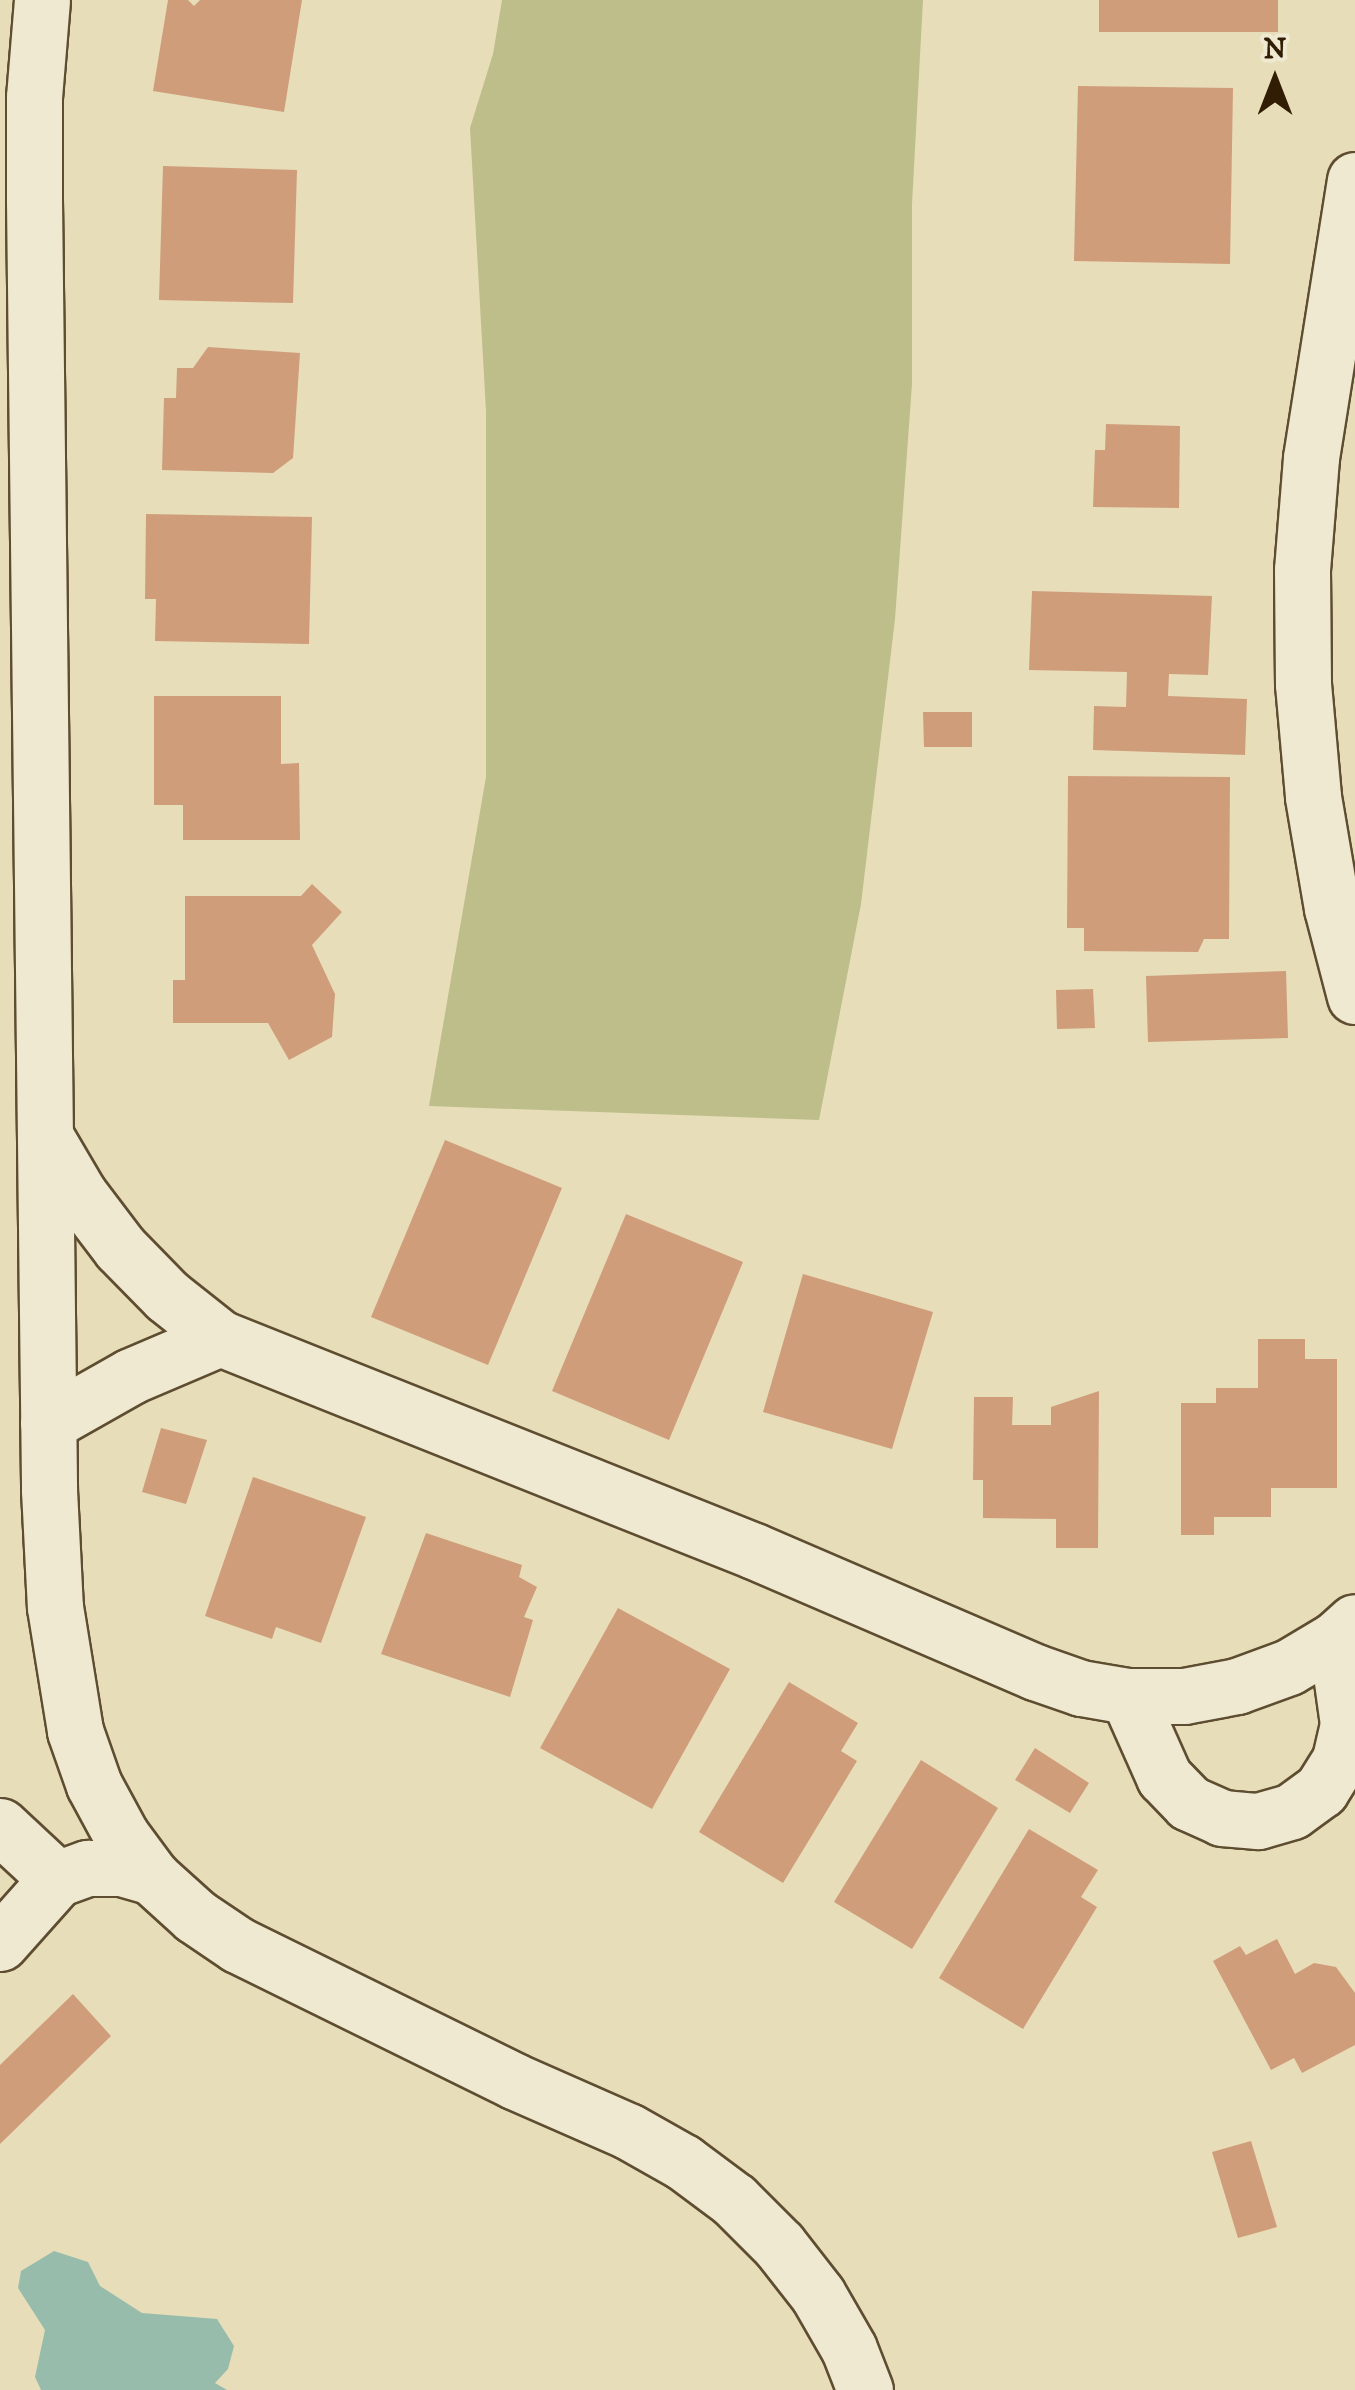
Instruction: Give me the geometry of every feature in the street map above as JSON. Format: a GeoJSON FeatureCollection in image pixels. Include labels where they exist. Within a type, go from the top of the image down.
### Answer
{"type":"FeatureCollection","features":[{"type":"Feature","properties":{"kind":"street"},"geometry":{"type":"LineString","coordinates":[[42,0],[34,97],[34,200],[48,1424],[55,1607],[75,1732],[94,1785],[121,1835],[152,1876],[195,1916],[238,1944],[514,2081],[628,2131],[683,2162],[734,2200],[779,2244],[818,2295],[849,2349],[865,2390]]}},
{"type":"Feature","properties":{"kind":"street"},"geometry":{"type":"LineString","coordinates":[[1355,180],[1311,458],[1302,570],[1303,684],[1313,797],[1332,908],[1355,996]]}},
{"type":"Feature","properties":{"kind":"street"},"geometry":{"type":"LineString","coordinates":[[45,1136],[79,1194],[120,1248],[167,1296],[220,1338],[754,1550],[1036,1672],[1081,1688],[1128,1696],[1184,1696],[1237,1686],[1289,1667],[1346,1631]]}},
{"type":"Feature","properties":{"kind":"street"},"geometry":{"type":"LineString","coordinates":[[48,1424],[131,1376],[220,1338]]}},
{"type":"Feature","properties":{"kind":"street"},"geometry":{"type":"LineString","coordinates":[[1128,1696],[1164,1777],[1189,1803],[1222,1818],[1258,1821],[1292,1811],[1321,1790],[1340,1759],[1348,1724],[1346,1631]]}},
{"type":"Feature","properties":{"kind":"street"},"geometry":{"type":"LineString","coordinates":[[0,1826],[57,1879]]}},
{"type":"Feature","properties":{"kind":"street"},"geometry":{"type":"LineString","coordinates":[[0,1943],[57,1879],[88,1868],[121,1868],[152,1876]]}},
{"type":"Feature","properties":{"kind":"green space"},"geometry":{"type":"Polygon","coordinates":[[[502,0],[923,0],[912,204],[912,384],[895,619],[861,904],[819,1120],[429,1106],[486,777],[486,411],[470,128],[493,54],[502,0]]]}},
{"type":"Feature","properties":{"kind":"shaded area"},"geometry":{"type":"Polygon","coordinates":[[[54,2251],[88,2262],[100,2286],[142,2313],[217,2319],[234,2346],[228,2369],[215,2383],[227,2390],[41,2390],[35,2377],[45,2330],[18,2288],[21,2271],[54,2251]]]}},
{"type":"Feature","properties":{"kind":"building"},"geometry":{"type":"Polygon","coordinates":[[[168,0],[188,0],[194,6],[200,0],[302,0],[284,112],[153,91],[168,0]]]}},
{"type":"Feature","properties":{"kind":"building"},"geometry":{"type":"Polygon","coordinates":[[[1099,0],[1278,0],[1278,32],[1099,32],[1099,0]]]}},
{"type":"Feature","properties":{"kind":"building"},"geometry":{"type":"Polygon","coordinates":[[[1078,86],[1233,88],[1230,264],[1074,261],[1078,86]]]}},
{"type":"Feature","properties":{"kind":"building"},"geometry":{"type":"Polygon","coordinates":[[[163,166],[297,170],[293,303],[159,300],[163,166]]]}},
{"type":"Feature","properties":{"kind":"building"},"geometry":{"type":"Polygon","coordinates":[[[208,347],[300,353],[293,458],[273,473],[162,470],[164,398],[176,398],[177,368],[193,368],[208,347]]]}},
{"type":"Feature","properties":{"kind":"building"},"geometry":{"type":"Polygon","coordinates":[[[1106,424],[1180,426],[1179,508],[1093,507],[1095,450],[1105,450],[1106,424]]]}},
{"type":"Feature","properties":{"kind":"building"},"geometry":{"type":"Polygon","coordinates":[[[146,514],[312,517],[309,644],[155,641],[156,599],[145,599],[146,514]]]}},
{"type":"Feature","properties":{"kind":"building"},"geometry":{"type":"Polygon","coordinates":[[[1032,591],[1212,596],[1208,675],[1169,674],[1168,696],[1247,699],[1245,755],[1093,750],[1094,706],[1126,707],[1127,672],[1029,670],[1032,591]]]}},
{"type":"Feature","properties":{"kind":"building"},"geometry":{"type":"Polygon","coordinates":[[[154,696],[281,696],[281,764],[299,763],[300,840],[183,840],[183,805],[154,805],[154,696]]]}},
{"type":"Feature","properties":{"kind":"building"},"geometry":{"type":"Polygon","coordinates":[[[923,712],[972,712],[972,747],[924,747],[923,712]]]}},
{"type":"Feature","properties":{"kind":"building"},"geometry":{"type":"Polygon","coordinates":[[[1068,776],[1230,777],[1229,939],[1204,939],[1198,952],[1084,951],[1084,928],[1067,928],[1068,776]]]}},
{"type":"Feature","properties":{"kind":"building"},"geometry":{"type":"Polygon","coordinates":[[[312,884],[342,912],[312,945],[335,994],[332,1037],[289,1060],[268,1023],[173,1023],[173,980],[185,980],[185,896],[301,896],[312,884]]]}},
{"type":"Feature","properties":{"kind":"building"},"geometry":{"type":"Polygon","coordinates":[[[1286,971],[1288,1038],[1148,1042],[1146,976],[1286,971]]]}},
{"type":"Feature","properties":{"kind":"building"},"geometry":{"type":"Polygon","coordinates":[[[1093,989],[1095,1028],[1057,1029],[1056,990],[1093,989]]]}},
{"type":"Feature","properties":{"kind":"building"},"geometry":{"type":"Polygon","coordinates":[[[445,1140],[562,1188],[488,1365],[371,1317],[445,1140]]]}},
{"type":"Feature","properties":{"kind":"building"},"geometry":{"type":"Polygon","coordinates":[[[626,1214],[743,1262],[669,1440],[552,1391],[626,1214]]]}},
{"type":"Feature","properties":{"kind":"building"},"geometry":{"type":"Polygon","coordinates":[[[803,1274],[933,1312],[892,1449],[763,1412],[803,1274]]]}},
{"type":"Feature","properties":{"kind":"building"},"geometry":{"type":"Polygon","coordinates":[[[1258,1339],[1305,1339],[1305,1359],[1337,1359],[1337,1488],[1271,1488],[1271,1517],[1214,1517],[1214,1535],[1181,1535],[1181,1403],[1216,1403],[1216,1388],[1258,1388],[1258,1339]]]}},
{"type":"Feature","properties":{"kind":"building"},"geometry":{"type":"Polygon","coordinates":[[[1099,1391],[1098,1548],[1056,1548],[1056,1519],[983,1518],[983,1480],[973,1480],[974,1397],[1013,1397],[1012,1425],[1051,1425],[1051,1407],[1099,1391]]]}},
{"type":"Feature","properties":{"kind":"building"},"geometry":{"type":"Polygon","coordinates":[[[161,1428],[207,1440],[186,1504],[142,1492],[161,1428]]]}},
{"type":"Feature","properties":{"kind":"building"},"geometry":{"type":"Polygon","coordinates":[[[253,1477],[366,1517],[321,1643],[276,1627],[272,1639],[205,1616],[253,1477]]]}},
{"type":"Feature","properties":{"kind":"building"},"geometry":{"type":"Polygon","coordinates":[[[426,1533],[522,1565],[519,1577],[537,1587],[524,1617],[533,1620],[510,1697],[381,1654],[426,1533]]]}},
{"type":"Feature","properties":{"kind":"building"},"geometry":{"type":"Polygon","coordinates":[[[618,1608],[730,1669],[652,1809],[540,1748],[618,1608]]]}},
{"type":"Feature","properties":{"kind":"building"},"geometry":{"type":"Polygon","coordinates":[[[789,1682],[858,1723],[841,1751],[857,1761],[783,1883],[699,1832],[789,1682]]]}},
{"type":"Feature","properties":{"kind":"building"},"geometry":{"type":"Polygon","coordinates":[[[1035,1748],[1089,1783],[1070,1813],[1015,1780],[1035,1748]]]}},
{"type":"Feature","properties":{"kind":"building"},"geometry":{"type":"Polygon","coordinates":[[[921,1760],[998,1808],[912,1949],[834,1902],[921,1760]]]}},
{"type":"Feature","properties":{"kind":"building"},"geometry":{"type":"Polygon","coordinates":[[[1029,1829],[1098,1870],[1081,1897],[1097,1907],[1023,2029],[939,1978],[1029,1829]]]}},
{"type":"Feature","properties":{"kind":"building"},"geometry":{"type":"Polygon","coordinates":[[[1277,1939],[1295,1974],[1314,1963],[1336,1967],[1355,1993],[1355,2045],[1302,2073],[1294,2058],[1271,2070],[1213,1961],[1240,1946],[1246,1955],[1277,1939]]]}},
{"type":"Feature","properties":{"kind":"building"},"geometry":{"type":"Polygon","coordinates":[[[73,1994],[111,2036],[0,2144],[0,2065],[73,1994]]]}},
{"type":"Feature","properties":{"kind":"building"},"geometry":{"type":"Polygon","coordinates":[[[1251,2141],[1277,2227],[1238,2238],[1212,2152],[1251,2141]]]}}]}
